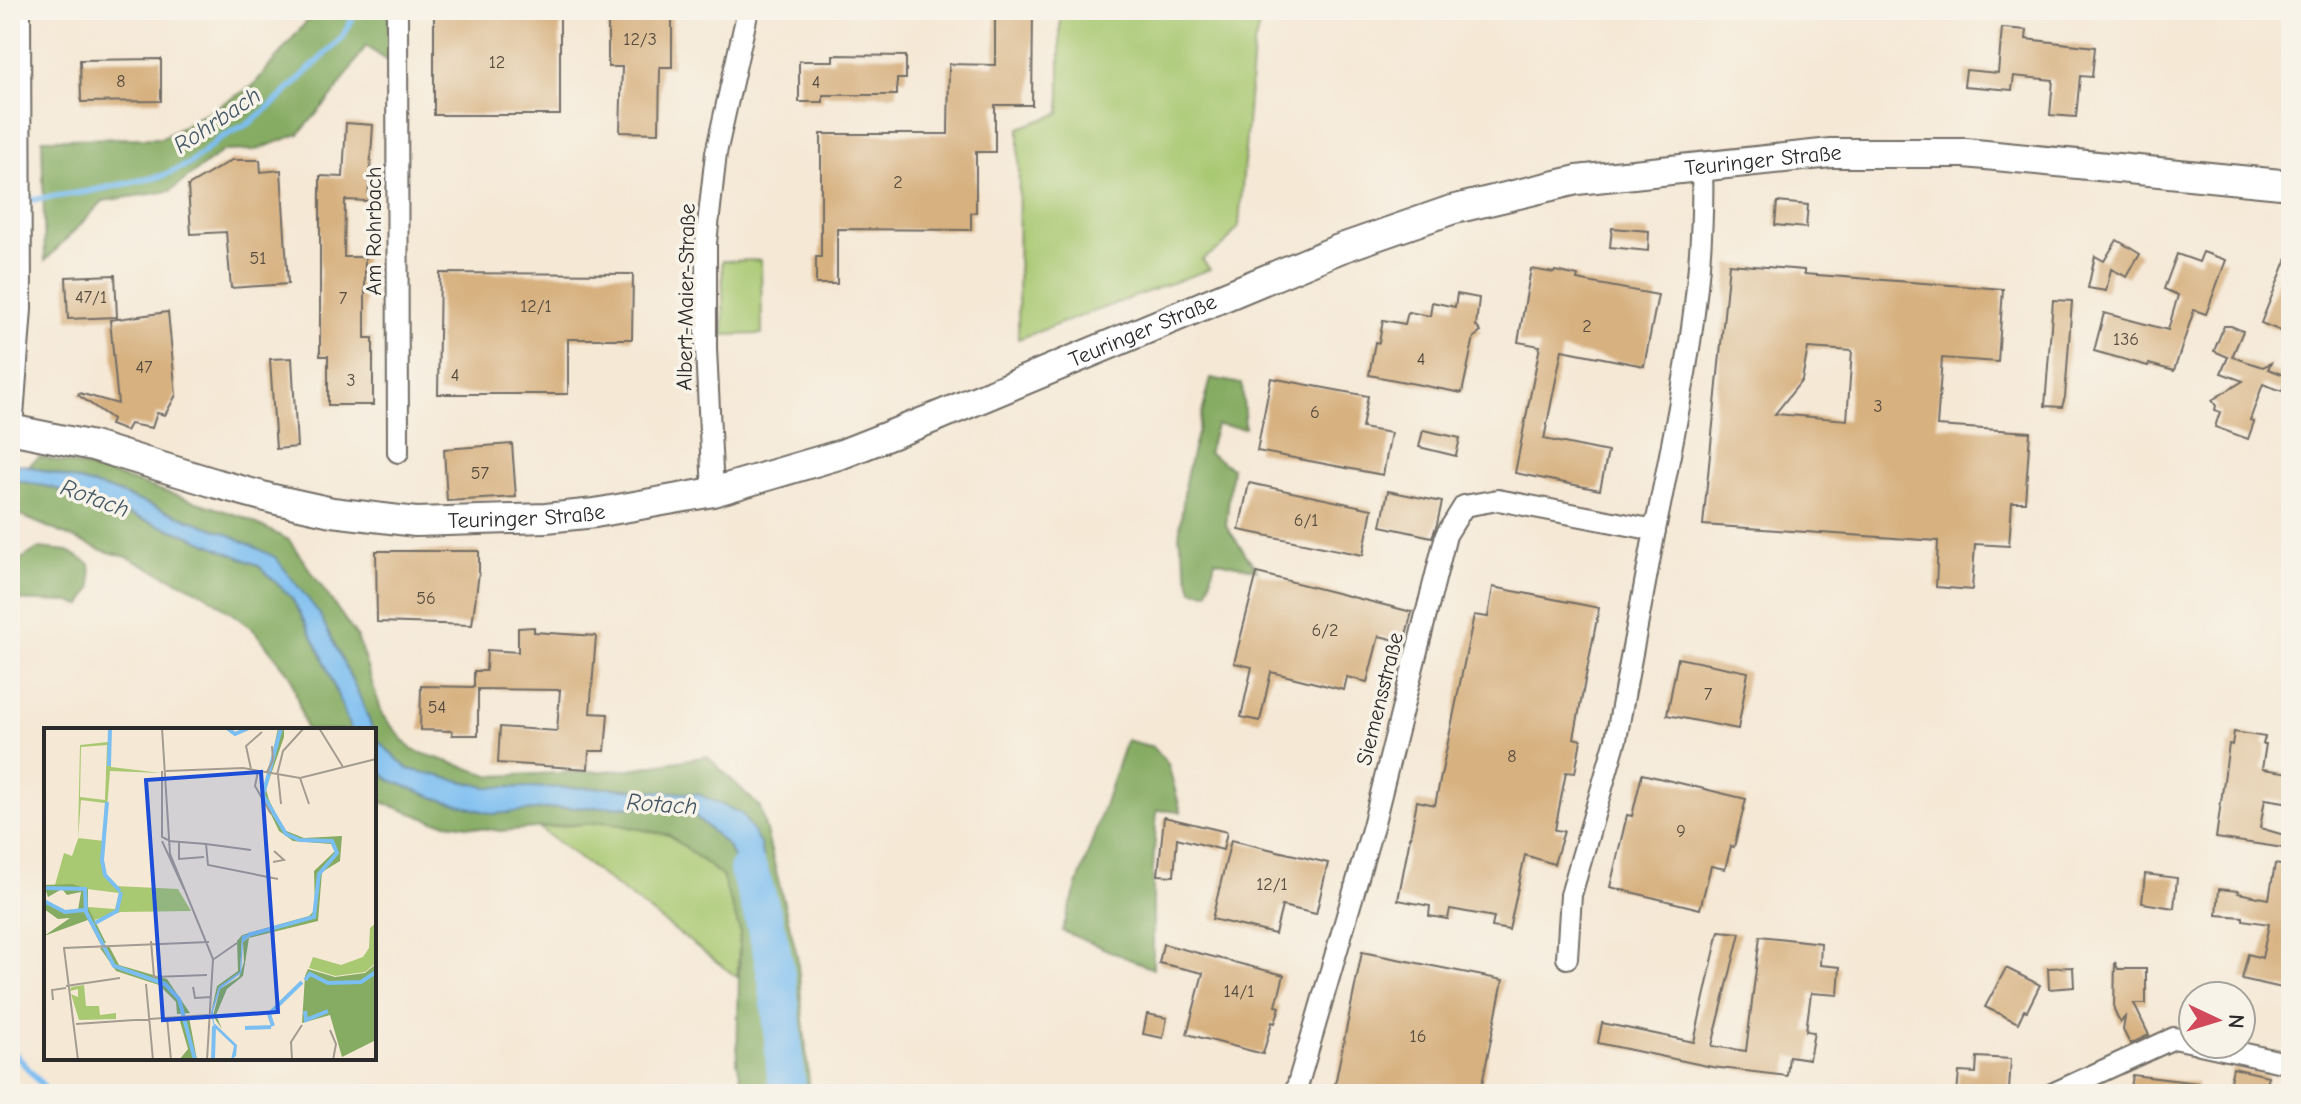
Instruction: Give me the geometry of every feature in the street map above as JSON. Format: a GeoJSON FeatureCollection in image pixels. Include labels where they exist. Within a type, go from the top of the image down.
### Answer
{"type":"FeatureCollection","features":[{"type":"Feature","properties":{"kind":"street"},"geometry":{"type":"LineString","coordinates":[[11,429],[21,309],[22,235],[15,42],[20,10]]}},
{"type":"Feature","properties":{"kind":"street","name":"Am Rohrbach"},"geometry":{"type":"LineString","coordinates":[[397,10],[398,452]]}},
{"type":"Feature","properties":{"kind":"street","name":"Albert-Maier-Straße"},"geometry":{"type":"LineString","coordinates":[[713,492],[706,349],[706,243],[716,153],[748,10]]}},
{"type":"Feature","properties":{"kind":"street","name":"Teuringer Straße"},"geometry":{"type":"LineString","coordinates":[[11,429],[93,446],[273,499],[332,512],[416,522],[546,518],[595,513],[713,492],[842,454],[950,412],[1325,254],[1451,210],[1577,180],[1831,153],[1965,153],[2291,185]]}},
{"type":"Feature","properties":{"kind":"street"},"geometry":{"type":"LineString","coordinates":[[1567,958],[1571,895],[1616,739],[1690,348],[1701,238],[1702,165]]}},
{"type":"Feature","properties":{"kind":"street","name":"Siemensstraße"},"geometry":{"type":"LineString","coordinates":[[1295,1094],[1373,826],[1446,535],[1464,506],[1498,500],[1655,530]]}},
{"type":"Feature","properties":{"kind":"street"},"geometry":{"type":"LineString","coordinates":[[2052,1094],[2177,1039]]}},
{"type":"Feature","properties":{"kind":"street"},"geometry":{"type":"LineString","coordinates":[[2257,1057],[2291,1064]]}},
{"type":"Feature","properties":{"kind":"green space"},"geometry":{"type":"Polygon","coordinates":[[[316,10],[389,10],[389,62],[366,46],[334,94],[299,134],[256,150],[223,151],[170,191],[103,201],[45,261],[42,139],[162,138],[253,86],[316,10]]]}},
{"type":"Feature","properties":{"kind":"green space"},"geometry":{"type":"Polygon","coordinates":[[[1060,10],[1263,10],[1253,49],[1239,226],[1224,245],[1202,260],[1210,269],[1018,339],[1019,128],[1060,113],[1060,10]]]}},
{"type":"Feature","properties":{"kind":"green space"},"geometry":{"type":"Polygon","coordinates":[[[761,260],[762,334],[724,335],[722,261],[761,260]]]}},
{"type":"Feature","properties":{"kind":"green space"},"geometry":{"type":"Polygon","coordinates":[[[1211,378],[1242,384],[1245,428],[1216,425],[1208,453],[1232,468],[1226,526],[1257,570],[1215,560],[1208,592],[1192,590],[1179,537],[1186,477],[1211,378]]]}},
{"type":"Feature","properties":{"kind":"green space"},"geometry":{"type":"Polygon","coordinates":[[[39,457],[95,469],[243,517],[289,540],[357,637],[383,716],[412,750],[492,776],[625,770],[707,756],[760,807],[797,955],[810,1094],[745,1094],[737,1062],[740,931],[722,876],[669,835],[605,822],[501,831],[433,821],[376,800],[376,767],[390,780],[436,798],[493,814],[555,808],[649,806],[693,814],[728,846],[760,920],[773,914],[760,844],[698,794],[610,788],[487,787],[408,769],[377,740],[376,728],[372,728],[319,613],[228,534],[110,490],[28,466],[39,457]]]}},
{"type":"Feature","properties":{"kind":"green space"},"geometry":{"type":"Polygon","coordinates":[[[10,479],[54,488],[190,536],[258,565],[292,598],[322,655],[350,728],[305,728],[291,676],[253,629],[205,594],[127,557],[101,550],[10,511],[10,479]]]}},
{"type":"Feature","properties":{"kind":"green space"},"geometry":{"type":"Polygon","coordinates":[[[39,548],[68,551],[90,564],[92,587],[82,605],[10,600],[10,566],[39,548]]]}},
{"type":"Feature","properties":{"kind":"green space"},"geometry":{"type":"Polygon","coordinates":[[[1126,740],[1153,747],[1168,764],[1181,812],[1157,810],[1153,869],[1153,969],[1062,931],[1126,740]]]}},
{"type":"Feature","properties":{"kind":"green space"},"geometry":{"type":"Polygon","coordinates":[[[605,822],[669,835],[722,876],[740,931],[737,977],[539,828],[605,822]]]}},
{"type":"Feature","properties":{"kind":"water"},"geometry":{"type":"Polygon","coordinates":[[[10,463],[110,490],[228,534],[275,557],[319,613],[372,728],[350,728],[322,655],[292,598],[258,565],[190,536],[54,488],[10,479],[10,463]]]}},
{"type":"Feature","properties":{"kind":"water"},"geometry":{"type":"Polygon","coordinates":[[[376,737],[408,769],[487,787],[610,788],[698,794],[742,814],[760,844],[773,914],[760,920],[728,846],[693,814],[649,806],[555,808],[493,814],[436,798],[390,780],[376,767],[376,737]]]}},
{"type":"Feature","properties":{"kind":"building"},"geometry":{"type":"Polygon","coordinates":[[[434,10],[560,10],[560,115],[434,115],[434,10]]]}},
{"type":"Feature","properties":{"kind":"building"},"geometry":{"type":"Polygon","coordinates":[[[608,10],[672,10],[672,67],[660,67],[659,133],[620,132],[622,67],[608,67],[608,10]]]}},
{"type":"Feature","properties":{"kind":"building"},"geometry":{"type":"Polygon","coordinates":[[[995,10],[1033,10],[1032,105],[995,105],[995,152],[976,152],[976,212],[971,213],[971,230],[837,229],[837,284],[816,284],[816,257],[821,257],[821,134],[948,134],[949,64],[995,65],[995,10]]]}},
{"type":"Feature","properties":{"kind":"building"},"geometry":{"type":"Polygon","coordinates":[[[2002,28],[2027,30],[2026,39],[2095,47],[2092,77],[2080,76],[2076,117],[2050,115],[2053,80],[2014,76],[2012,90],[1964,86],[1966,70],[1998,73],[2002,28]]]}},
{"type":"Feature","properties":{"kind":"building"},"geometry":{"type":"Polygon","coordinates":[[[833,55],[906,56],[906,79],[897,79],[897,95],[823,95],[823,102],[799,102],[799,61],[833,61],[833,55]]]}},
{"type":"Feature","properties":{"kind":"building"},"geometry":{"type":"Polygon","coordinates":[[[161,59],[161,101],[81,102],[80,60],[161,59]]]}},
{"type":"Feature","properties":{"kind":"building"},"geometry":{"type":"Polygon","coordinates":[[[346,123],[373,125],[368,201],[345,200],[344,257],[365,257],[365,338],[373,338],[373,405],[328,405],[328,356],[320,356],[320,176],[343,177],[346,123]]]}},
{"type":"Feature","properties":{"kind":"building"},"geometry":{"type":"Polygon","coordinates":[[[232,160],[260,160],[261,172],[281,170],[288,284],[231,288],[226,232],[191,234],[188,186],[232,160]]]}},
{"type":"Feature","properties":{"kind":"building"},"geometry":{"type":"Polygon","coordinates":[[[1777,202],[1808,205],[1806,228],[1775,225],[1777,202]]]}},
{"type":"Feature","properties":{"kind":"building"},"geometry":{"type":"Polygon","coordinates":[[[1612,228],[1649,231],[1648,251],[1610,247],[1612,228]]]}},
{"type":"Feature","properties":{"kind":"building"},"geometry":{"type":"Polygon","coordinates":[[[2117,240],[2140,254],[2127,277],[2111,269],[2106,291],[2088,288],[2095,256],[2104,261],[2117,240]]]}},
{"type":"Feature","properties":{"kind":"building"},"geometry":{"type":"Polygon","coordinates":[[[2291,251],[2291,335],[2261,323],[2291,251]]]}},
{"type":"Feature","properties":{"kind":"building"},"geometry":{"type":"Polygon","coordinates":[[[2203,252],[2226,260],[2206,314],[2194,310],[2174,371],[2094,351],[2104,313],[2168,330],[2178,295],[2164,289],[2177,254],[2199,262],[2203,252]]]}},
{"type":"Feature","properties":{"kind":"building"},"geometry":{"type":"Polygon","coordinates":[[[1729,264],[1804,270],[1804,274],[2003,289],[1998,362],[1942,358],[1937,426],[2030,432],[2025,502],[2012,502],[2009,546],[1975,544],[1972,590],[1936,587],[1938,541],[1703,525],[1729,264]],[[1808,348],[1802,380],[1775,414],[1847,420],[1852,351],[1808,348]]]}},
{"type":"Feature","properties":{"kind":"building"},"geometry":{"type":"Polygon","coordinates":[[[1531,269],[1555,271],[1578,276],[1577,280],[1658,295],[1644,366],[1562,350],[1544,439],[1608,452],[1600,490],[1515,473],[1540,346],[1518,342],[1531,269]]]}},
{"type":"Feature","properties":{"kind":"building"},"geometry":{"type":"Polygon","coordinates":[[[440,273],[633,274],[632,339],[568,339],[568,394],[438,394],[440,273]]]}},
{"type":"Feature","properties":{"kind":"building"},"geometry":{"type":"Polygon","coordinates":[[[115,275],[117,317],[68,319],[66,277],[115,275]]]}},
{"type":"Feature","properties":{"kind":"building"},"geometry":{"type":"Polygon","coordinates":[[[1457,294],[1479,298],[1476,326],[1481,332],[1474,337],[1462,393],[1369,375],[1383,320],[1405,324],[1408,312],[1430,316],[1432,302],[1455,307],[1457,294]]]}},
{"type":"Feature","properties":{"kind":"building"},"geometry":{"type":"Polygon","coordinates":[[[2053,300],[2072,301],[2062,407],[2045,406],[2053,300]]]}},
{"type":"Feature","properties":{"kind":"building"},"geometry":{"type":"Polygon","coordinates":[[[168,312],[176,395],[165,415],[157,413],[152,428],[130,424],[126,431],[110,425],[112,419],[78,395],[118,404],[110,320],[168,312]]]}},
{"type":"Feature","properties":{"kind":"building"},"geometry":{"type":"Polygon","coordinates":[[[2224,326],[2243,331],[2232,357],[2263,367],[2271,363],[2268,369],[2287,376],[2282,391],[2263,384],[2250,420],[2254,422],[2248,439],[2215,427],[2220,412],[2215,410],[2212,400],[2243,381],[2221,373],[2228,357],[2214,351],[2224,326]]]}},
{"type":"Feature","properties":{"kind":"building"},"geometry":{"type":"Polygon","coordinates":[[[292,358],[297,447],[276,449],[270,359],[292,358]]]}},
{"type":"Feature","properties":{"kind":"building"},"geometry":{"type":"Polygon","coordinates":[[[1271,378],[1368,396],[1362,428],[1391,433],[1383,475],[1257,451],[1271,378]]]}},
{"type":"Feature","properties":{"kind":"building"},"geometry":{"type":"Polygon","coordinates":[[[1423,430],[1460,438],[1456,456],[1419,447],[1423,430]]]}},
{"type":"Feature","properties":{"kind":"building"},"geometry":{"type":"Polygon","coordinates":[[[512,444],[516,497],[447,501],[444,449],[512,444]]]}},
{"type":"Feature","properties":{"kind":"building"},"geometry":{"type":"Polygon","coordinates":[[[1249,483],[1372,509],[1363,555],[1239,530],[1249,483]]]}},
{"type":"Feature","properties":{"kind":"building"},"geometry":{"type":"Polygon","coordinates":[[[1388,491],[1442,502],[1432,537],[1381,526],[1388,491]]]}},
{"type":"Feature","properties":{"kind":"building"},"geometry":{"type":"Polygon","coordinates":[[[376,551],[479,551],[472,625],[377,622],[376,551]]]}},
{"type":"Feature","properties":{"kind":"building"},"geometry":{"type":"Polygon","coordinates":[[[1257,573],[1412,612],[1404,642],[1379,636],[1367,682],[1347,677],[1344,690],[1271,672],[1260,721],[1241,717],[1252,667],[1234,663],[1257,573]]]}},
{"type":"Feature","properties":{"kind":"building"},"geometry":{"type":"Polygon","coordinates":[[[1493,587],[1599,608],[1574,738],[1581,740],[1575,773],[1566,772],[1555,830],[1564,831],[1554,864],[1525,855],[1509,930],[1492,927],[1494,917],[1450,909],[1448,919],[1429,916],[1430,906],[1398,900],[1417,801],[1435,805],[1474,615],[1488,617],[1493,587]]]}},
{"type":"Feature","properties":{"kind":"building"},"geometry":{"type":"Polygon","coordinates":[[[534,627],[534,632],[596,636],[590,713],[608,714],[605,751],[589,751],[588,769],[498,763],[500,727],[557,731],[560,690],[478,689],[478,735],[420,730],[421,686],[474,687],[474,671],[486,671],[487,650],[518,652],[518,628],[534,627]]]}},
{"type":"Feature","properties":{"kind":"building"},"geometry":{"type":"Polygon","coordinates":[[[1678,658],[1748,672],[1738,729],[1667,715],[1678,658]]]}},
{"type":"Feature","properties":{"kind":"building"},"geometry":{"type":"Polygon","coordinates":[[[2234,732],[2265,737],[2262,769],[2291,773],[2291,803],[2265,799],[2260,828],[2291,837],[2291,849],[2216,838],[2229,744],[2232,745],[2234,732]]]}},
{"type":"Feature","properties":{"kind":"building"},"geometry":{"type":"Polygon","coordinates":[[[1642,774],[1746,799],[1725,869],[1711,866],[1700,909],[1610,887],[1627,815],[1632,816],[1642,774]]]}},
{"type":"Feature","properties":{"kind":"building"},"geometry":{"type":"Polygon","coordinates":[[[1164,817],[1227,832],[1223,850],[1177,838],[1174,876],[1158,875],[1164,817]]]}},
{"type":"Feature","properties":{"kind":"building"},"geometry":{"type":"Polygon","coordinates":[[[1231,840],[1328,863],[1316,914],[1282,906],[1275,934],[1212,919],[1231,840]]]}},
{"type":"Feature","properties":{"kind":"building"},"geometry":{"type":"Polygon","coordinates":[[[2275,864],[2291,867],[2291,901],[2286,924],[2291,925],[2291,990],[2242,979],[2248,954],[2262,958],[2269,924],[2243,920],[2243,917],[2217,915],[2219,889],[2269,899],[2275,864]]]}},
{"type":"Feature","properties":{"kind":"building"},"geometry":{"type":"Polygon","coordinates":[[[2145,874],[2177,878],[2174,908],[2142,903],[2145,874]]]}},
{"type":"Feature","properties":{"kind":"building"},"geometry":{"type":"Polygon","coordinates":[[[1719,931],[1740,933],[1712,1046],[1746,1051],[1760,936],[1821,943],[1820,965],[1840,967],[1838,995],[1811,993],[1806,1031],[1814,1032],[1809,1059],[1789,1056],[1787,1076],[1712,1067],[1598,1043],[1602,1023],[1694,1042],[1719,931]]]}},
{"type":"Feature","properties":{"kind":"building"},"geometry":{"type":"Polygon","coordinates":[[[1163,944],[1284,975],[1276,1006],[1280,1007],[1275,1023],[1272,1022],[1263,1054],[1187,1034],[1203,973],[1159,963],[1163,944]]]}},
{"type":"Feature","properties":{"kind":"building"},"geometry":{"type":"Polygon","coordinates":[[[1362,952],[1503,980],[1480,1094],[1333,1094],[1362,952]]]}},
{"type":"Feature","properties":{"kind":"building"},"geometry":{"type":"Polygon","coordinates":[[[2115,962],[2118,969],[2146,969],[2146,1004],[2134,1004],[2149,1035],[2130,1044],[2123,1030],[2125,1017],[2120,1023],[2114,1009],[2115,962]]]}},
{"type":"Feature","properties":{"kind":"building"},"geometry":{"type":"Polygon","coordinates":[[[2073,967],[2074,987],[2049,989],[2048,968],[2073,967]]]}},
{"type":"Feature","properties":{"kind":"building"},"geometry":{"type":"Polygon","coordinates":[[[2006,968],[2040,985],[2018,1023],[1985,1007],[2006,968]]]}},
{"type":"Feature","properties":{"kind":"building"},"geometry":{"type":"Polygon","coordinates":[[[1147,1014],[1167,1018],[1163,1038],[1143,1034],[1147,1014]]]}},
{"type":"Feature","properties":{"kind":"building"},"geometry":{"type":"Polygon","coordinates":[[[1977,1057],[2011,1059],[2009,1090],[2004,1090],[2004,1094],[1957,1094],[1959,1072],[1976,1073],[1977,1057]]]}},
{"type":"Feature","properties":{"kind":"building"},"geometry":{"type":"Polygon","coordinates":[[[2233,1068],[2268,1076],[2264,1094],[2233,1094],[2235,1088],[2229,1086],[2233,1068]]]}},
{"type":"Feature","properties":{"kind":"building"},"geometry":{"type":"Polygon","coordinates":[[[2132,1075],[2197,1083],[2197,1094],[2129,1094],[2132,1075]]]}},
{"type":"Feature","properties":{"kind":"waterway","name":"Rohrbach"},"geometry":{"type":"LineString","coordinates":[[10,203],[86,192],[162,176],[189,164],[222,137],[251,122],[279,99],[342,38],[357,10]]}},
{"type":"Feature","properties":{"kind":"waterway","name":"Rotach"},"geometry":{"type":"LineString","coordinates":[[748,870],[774,963],[788,1094]]}},
{"type":"Feature","properties":{"kind":"waterway"},"geometry":{"type":"LineString","coordinates":[[10,1048],[50,1094]]}}]}
